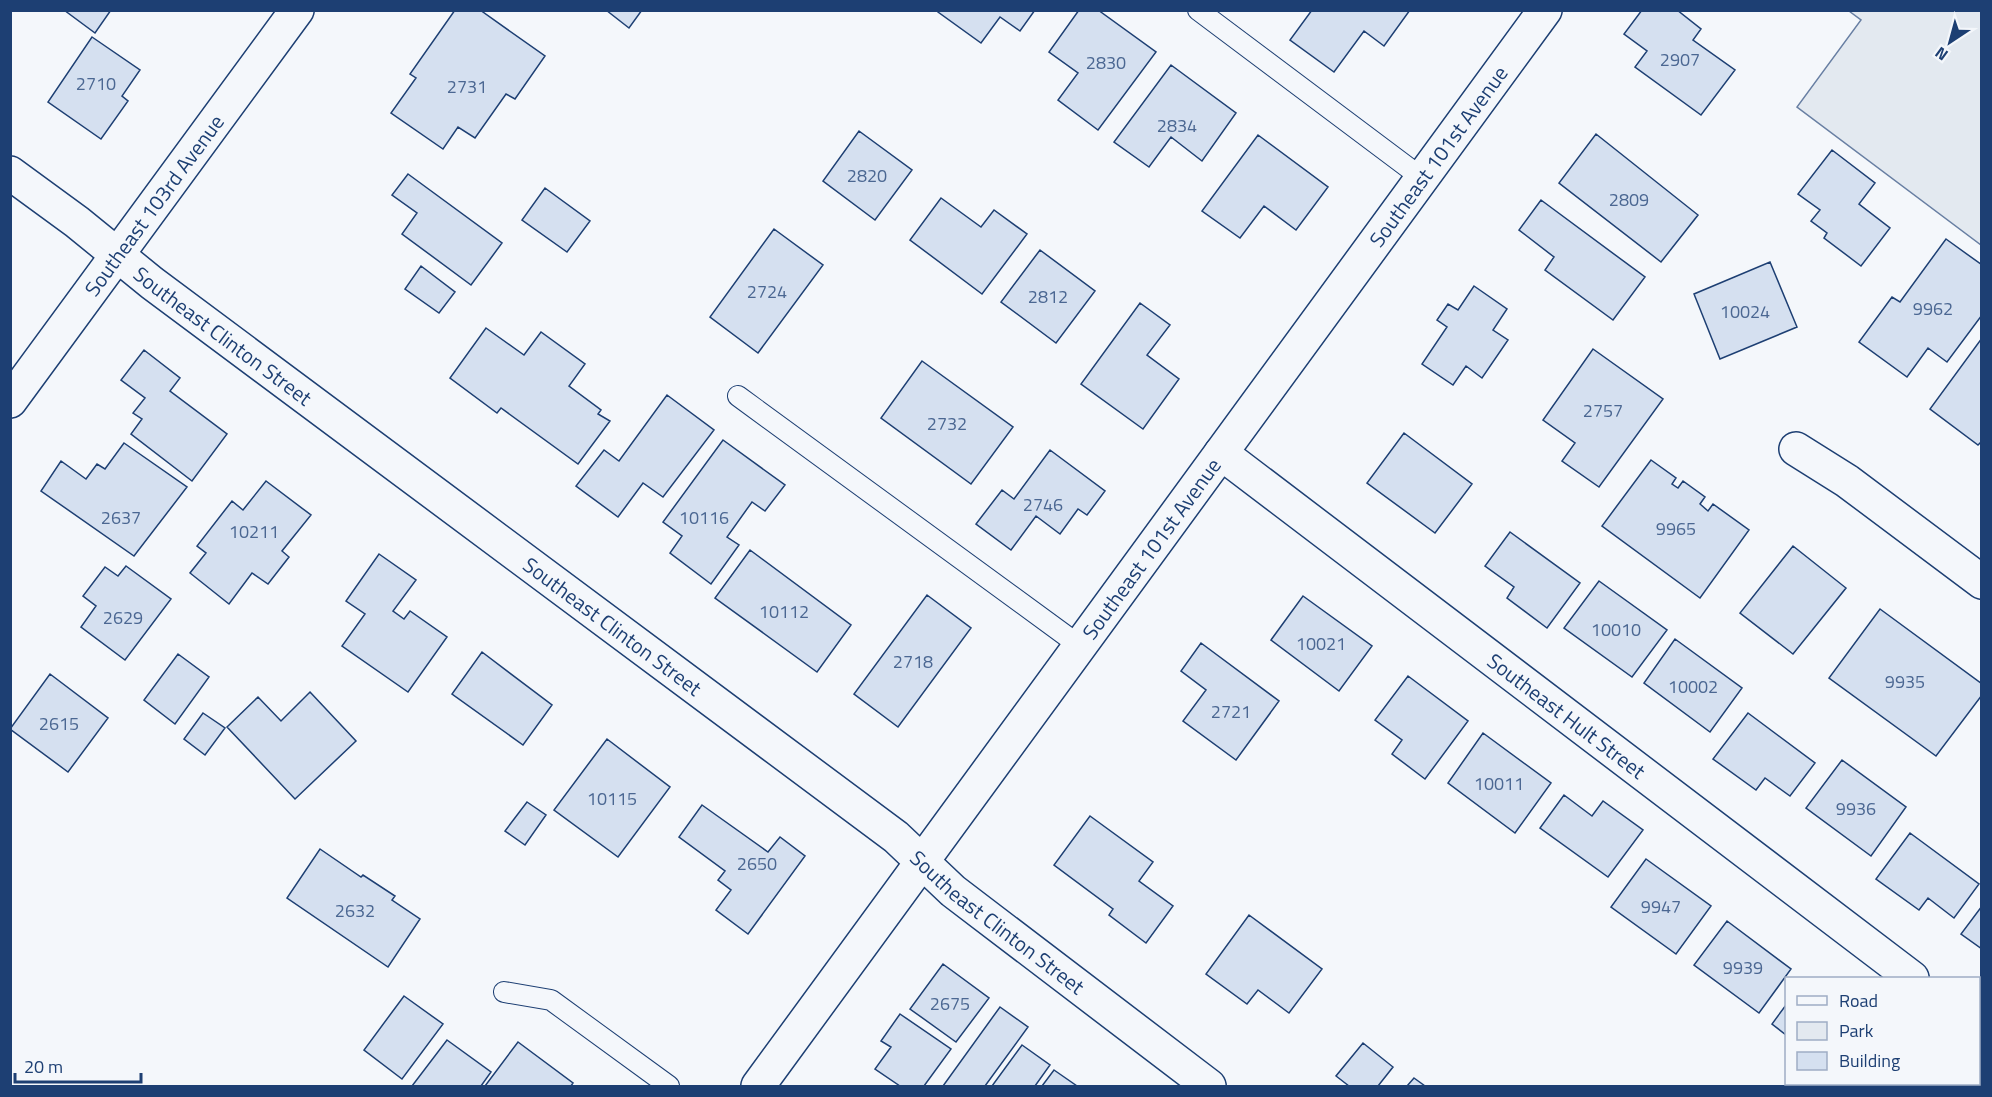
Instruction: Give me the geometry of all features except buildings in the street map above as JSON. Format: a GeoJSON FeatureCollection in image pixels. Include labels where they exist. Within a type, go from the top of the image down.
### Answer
{"type":"FeatureCollection","features":[{"type":"Feature","properties":{"kind":"street","name":"Southeast 103rd Avenue"},"geometry":{"type":"LineString","coordinates":[[10,401],[297,10]]}},
{"type":"Feature","properties":{"kind":"street","name":"Southeast 101st Avenue"},"geometry":{"type":"LineString","coordinates":[[758,1086],[1545,10]]}},
{"type":"Feature","properties":{"kind":"street","name":"Southeast Clinton Street"},"geometry":{"type":"LineString","coordinates":[[10,173],[77,222],[161,290],[896,837],[953,891],[1209,1086]]}},
{"type":"Feature","properties":{"kind":"street"},"geometry":{"type":"LineString","coordinates":[[1796,449],[1847,481],[1982,582]]}},
{"type":"Feature","properties":{"kind":"street","name":"Southeast Hult Street"},"geometry":{"type":"LineString","coordinates":[[1221,453],[1911,977]]}},
{"type":"Feature","properties":{"kind":"lane"},"geometry":{"type":"LineString","coordinates":[[1198,10],[1422,178]]}},
{"type":"Feature","properties":{"kind":"lane"},"geometry":{"type":"LineString","coordinates":[[738,396],[1080,646]]}},
{"type":"Feature","properties":{"kind":"lane"},"geometry":{"type":"LineString","coordinates":[[504,992],[551,1000],[669,1086]]}},
{"type":"Feature","properties":{"kind":"green space"},"geometry":{"type":"Polygon","coordinates":[[[1849,11],[1981,11],[1981,245],[1797,107],[1861,20],[1849,11]]]}}]}
